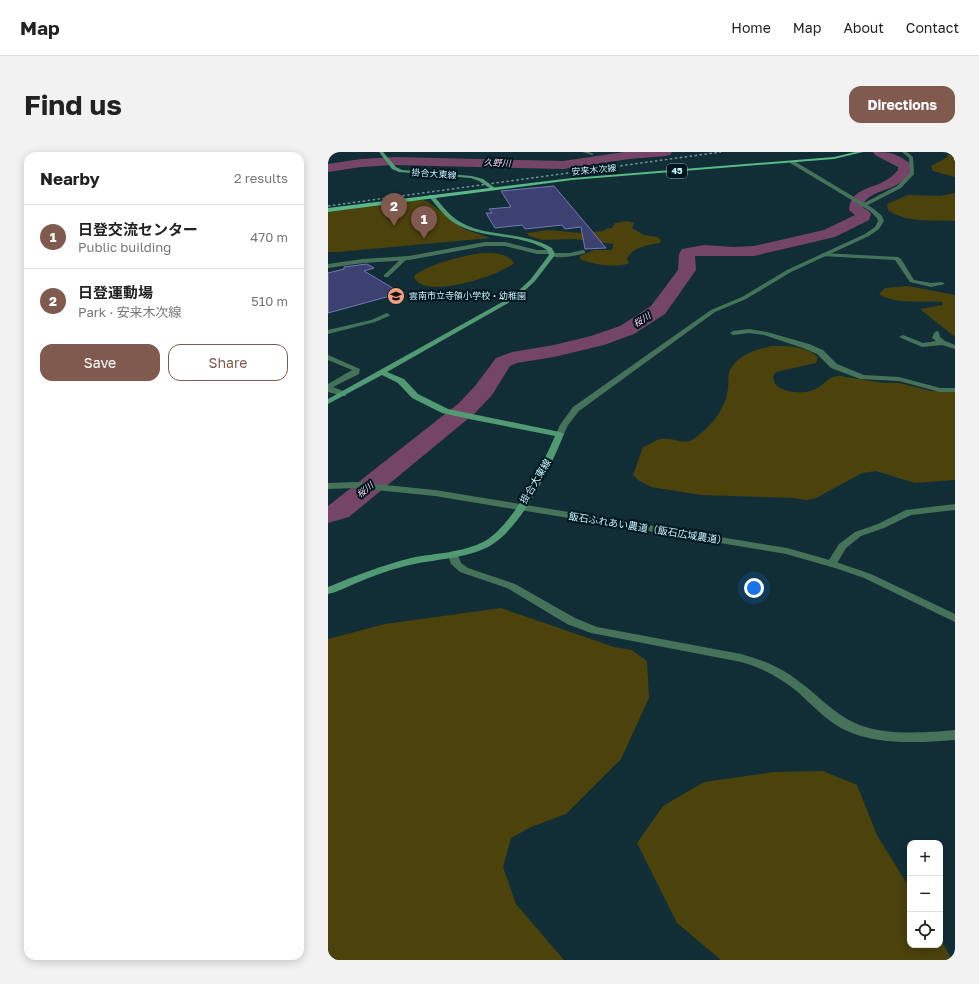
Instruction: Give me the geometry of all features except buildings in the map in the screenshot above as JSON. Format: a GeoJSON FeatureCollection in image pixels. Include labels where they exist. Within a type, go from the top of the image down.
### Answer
{"type":"FeatureCollection","features":[{"type":"Feature","properties":{"kind":"main road","name":"掛合大東線"},"geometry":{"type":"LineString","coordinates":[[381,152],[387,157],[394,168],[408,172],[472,177],[481,180],[493,188]]}},
{"type":"Feature","properties":{"kind":"main road","name":"安来木次線"},"geometry":{"type":"LineString","coordinates":[[328,210],[572,179],[792,162],[834,158],[861,152]]}},
{"type":"Feature","properties":{"kind":"main road"},"geometry":{"type":"LineString","coordinates":[[328,402],[515,297],[533,280],[552,254],[547,247],[533,242],[476,230],[465,226],[454,220],[431,196]]}},
{"type":"Feature","properties":{"kind":"main road"},"geometry":{"type":"LineString","coordinates":[[381,372],[401,381],[415,396],[445,411],[466,417],[560,434]]}},
{"type":"Feature","properties":{"kind":"main road","name":"掛合大東線"},"geometry":{"type":"LineString","coordinates":[[328,591],[351,581],[422,559],[477,548],[495,539],[506,527],[533,489],[560,434]]}},
{"type":"Feature","properties":{"kind":"street"},"geometry":{"type":"LineString","coordinates":[[584,152],[592,154]]}},
{"type":"Feature","properties":{"kind":"street"},"geometry":{"type":"LineString","coordinates":[[862,204],[899,187],[912,173],[911,157],[904,152]]}},
{"type":"Feature","properties":{"kind":"street"},"geometry":{"type":"LineString","coordinates":[[560,434],[564,425],[576,409],[713,311],[744,298],[789,271],[867,235],[877,228],[881,221],[880,217],[862,204],[792,162]]}},
{"type":"Feature","properties":{"kind":"street"},"geometry":{"type":"LineString","coordinates":[[328,266],[363,261],[404,259],[476,245],[492,244],[504,244],[540,253],[552,254]]}},
{"type":"Feature","properties":{"kind":"street"},"geometry":{"type":"LineString","coordinates":[[328,332],[365,323],[387,315]]}},
{"type":"Feature","properties":{"kind":"street"},"geometry":{"type":"LineString","coordinates":[[733,333],[749,331],[765,333],[806,346],[820,352],[834,366],[863,377],[899,379],[940,390],[955,390]]}},
{"type":"Feature","properties":{"kind":"street"},"geometry":{"type":"LineString","coordinates":[[937,333],[936,338],[942,343],[955,347]]}},
{"type":"Feature","properties":{"kind":"street"},"geometry":{"type":"LineString","coordinates":[[903,337],[922,345],[942,343]]}},
{"type":"Feature","properties":{"kind":"street"},"geometry":{"type":"LineString","coordinates":[[328,358],[356,369],[356,372],[353,374],[329,386],[331,390],[343,394]]}},
{"type":"Feature","properties":{"kind":"street","name":"飯石ふれあい農道（飯石広域農道）"},"geometry":{"type":"LineString","coordinates":[[328,486],[388,488],[436,493],[780,550],[832,563],[876,580],[955,618]]}},
{"type":"Feature","properties":{"kind":"street"},"geometry":{"type":"LineString","coordinates":[[832,563],[842,546],[858,534],[881,526],[909,512],[955,507]]}},
{"type":"Feature","properties":{"kind":"street"},"geometry":{"type":"LineString","coordinates":[[453,554],[456,564],[464,570],[511,586],[554,612],[589,628],[742,658],[759,663],[781,674],[842,722],[858,730],[911,737],[955,735]]}},
{"type":"Feature","properties":{"kind":"lane"},"geometry":{"type":"LineString","coordinates":[[552,254],[570,255],[583,252]]}},
{"type":"Feature","properties":{"kind":"lane"},"geometry":{"type":"LineString","coordinates":[[823,255],[896,258],[899,260],[912,282],[931,285],[942,284]]}},
{"type":"Feature","properties":{"kind":"lane"},"geometry":{"type":"LineString","coordinates":[[386,276],[404,259]]}},
{"type":"Feature","properties":{"kind":"shaded area"},"geometry":{"type":"Polygon","coordinates":[[[944,152],[955,152],[955,177],[933,171],[931,166],[946,158],[949,154],[944,152]]]}},
{"type":"Feature","properties":{"kind":"shaded area"},"geometry":{"type":"Polygon","coordinates":[[[955,193],[955,221],[911,219],[888,210],[887,204],[908,195],[940,196],[955,193]]]}},
{"type":"Feature","properties":{"kind":"shaded area"},"geometry":{"type":"Polygon","coordinates":[[[419,199],[427,201],[464,229],[490,238],[328,252],[328,212],[419,199]]]}},
{"type":"Feature","properties":{"kind":"shaded area"},"geometry":{"type":"Polygon","coordinates":[[[627,221],[634,223],[632,228],[644,235],[657,237],[661,240],[660,243],[636,249],[627,259],[629,263],[619,266],[597,264],[580,259],[580,256],[594,250],[611,250],[613,248],[613,244],[575,239],[542,240],[529,236],[527,233],[548,230],[581,233],[604,231],[605,229],[612,228],[615,223],[627,221]]]}},
{"type":"Feature","properties":{"kind":"shaded area"},"geometry":{"type":"Polygon","coordinates":[[[482,253],[504,255],[511,259],[514,263],[494,274],[462,284],[430,287],[420,283],[414,276],[436,264],[482,253]]]}},
{"type":"Feature","properties":{"kind":"shaded area"},"geometry":{"type":"Polygon","coordinates":[[[908,286],[955,295],[955,337],[920,309],[943,305],[942,302],[892,300],[879,294],[885,288],[908,286]]]}},
{"type":"Feature","properties":{"kind":"shaded area"},"geometry":{"type":"Polygon","coordinates":[[[771,346],[790,346],[801,348],[818,357],[816,363],[776,372],[773,376],[775,384],[784,390],[799,392],[809,391],[817,388],[828,379],[835,376],[840,376],[884,383],[899,383],[931,391],[955,391],[955,480],[915,483],[876,471],[862,473],[816,498],[807,500],[793,498],[701,495],[651,487],[638,480],[633,475],[643,447],[665,438],[687,442],[691,441],[707,428],[721,410],[727,396],[729,374],[733,365],[748,354],[771,346]]]}},
{"type":"Feature","properties":{"kind":"shaded area"},"geometry":{"type":"Polygon","coordinates":[[[501,608],[614,647],[632,650],[647,661],[649,698],[621,759],[566,814],[531,827],[511,838],[503,867],[516,904],[564,960],[328,960],[328,639],[385,624],[501,608]]]}},
{"type":"Feature","properties":{"kind":"shaded area"},"geometry":{"type":"Polygon","coordinates":[[[823,771],[857,785],[877,835],[907,884],[907,948],[943,948],[943,944],[952,960],[721,960],[677,923],[637,843],[663,806],[704,782],[774,772],[823,771]]]}},
{"type":"Feature","properties":{"kind":"waterway","name":"久野川"},"geometry":{"type":"LineString","coordinates":[[328,168],[361,163],[395,161],[563,165],[629,155],[666,152]]}},
{"type":"Feature","properties":{"kind":"waterway","name":"桜川"},"geometry":{"type":"LineString","coordinates":[[328,515],[340,511],[467,408],[484,390],[503,362],[512,358],[554,351],[597,341],[627,330],[658,310],[687,270],[688,252],[704,250],[733,252],[754,251],[829,234],[864,217],[864,214],[856,210],[856,204],[859,199],[867,193],[891,184],[905,171],[905,166],[879,152]]}},
{"type":"Feature","properties":{"kind":"railway"},"geometry":{"type":"LineString","coordinates":[[328,206],[721,152]]}},
{"type":"Feature","properties":{"kind":"place","name":"日登運動場"},"geometry":{"type":"Point","coordinates":[394,226]}},
{"type":"Feature","properties":{"kind":"place","name":"日登交流センター"},"geometry":{"type":"Point","coordinates":[424,239]}},
{"type":"Feature","properties":{"kind":"place","name":"雲南市立寺領小学校・幼稚園"},"geometry":{"type":"Point","coordinates":[396,296]}}]}
